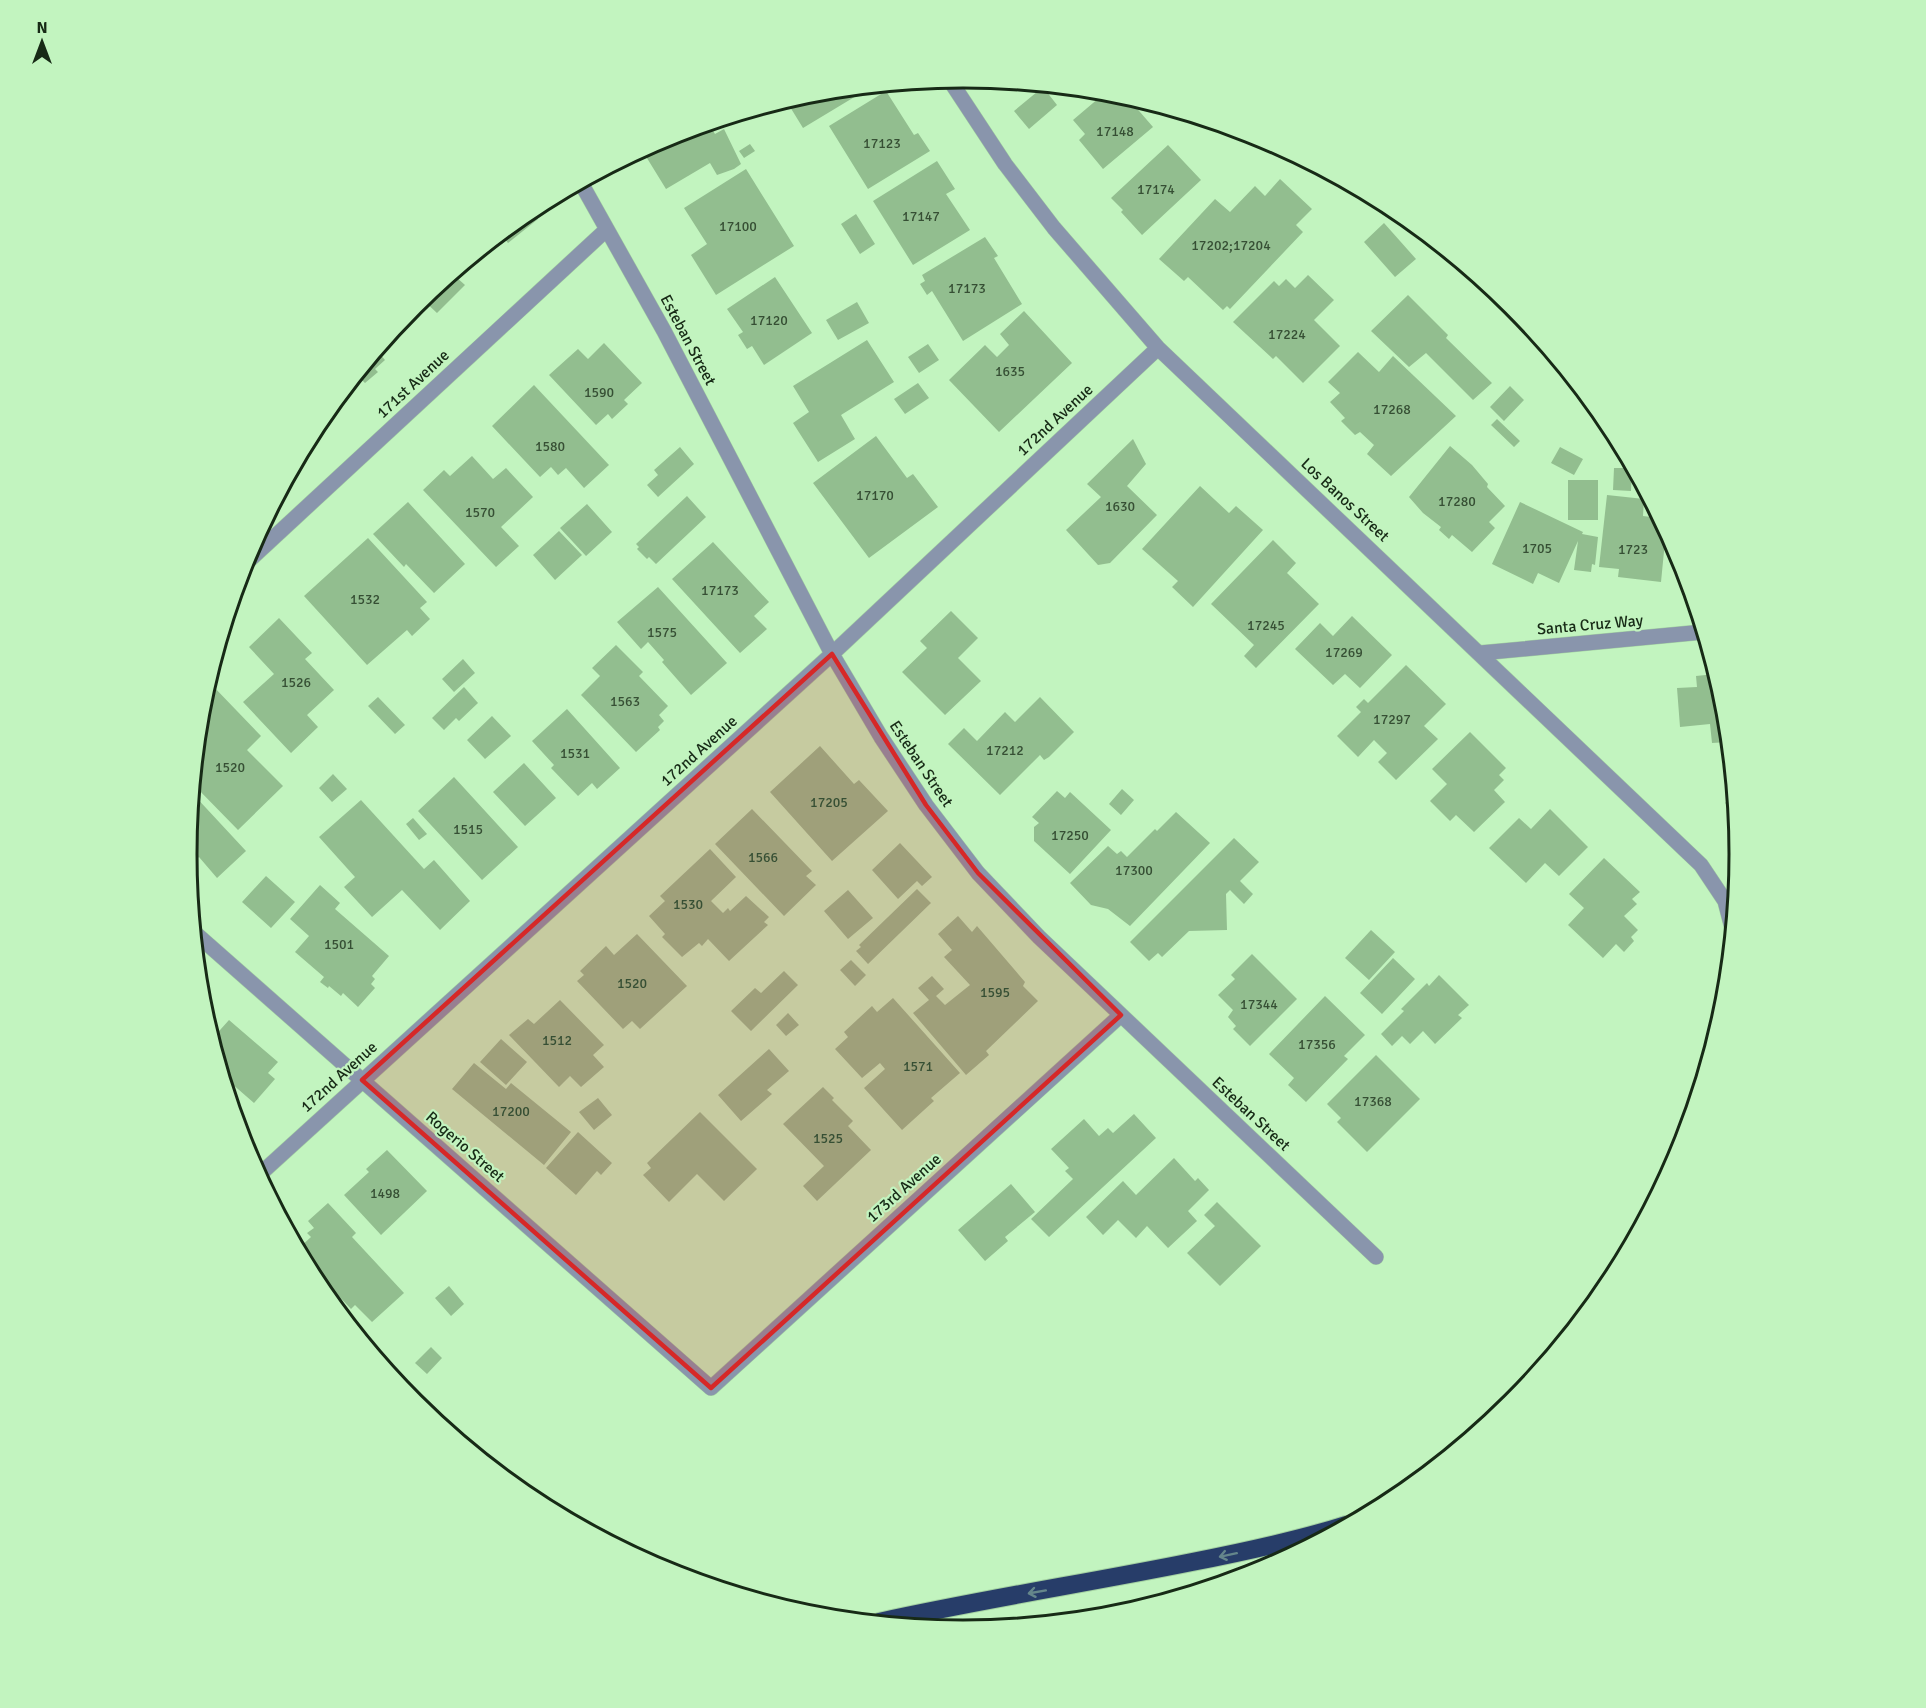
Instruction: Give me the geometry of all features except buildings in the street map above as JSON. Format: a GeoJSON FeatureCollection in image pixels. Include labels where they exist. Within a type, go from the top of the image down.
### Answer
{"type":"FeatureCollection","features":[{"type":"Feature","properties":{"kind":"highway"},"geometry":{"type":"LineString","coordinates":[[901,1617],[1204,1560],[1317,1533]]}},
{"type":"Feature","properties":{"kind":"street","name":"Los Banos Street"},"geometry":{"type":"LineString","coordinates":[[955,88],[1005,164],[1026,191],[1158,348],[1701,865],[1725,901],[1727,907]]}},
{"type":"Feature","properties":{"kind":"street","name":"Esteban Street"},"geometry":{"type":"LineString","coordinates":[[584,189],[664,331],[832,654],[880,737],[926,805],[978,873],[1039,938],[1377,1257]]}},
{"type":"Feature","properties":{"kind":"street","name":"171st Avenue"},"geometry":{"type":"LineString","coordinates":[[261,549],[606,230]]}},
{"type":"Feature","properties":{"kind":"street","name":"172nd Avenue"},"geometry":{"type":"LineString","coordinates":[[266,1169],[832,654],[1158,348]]}},
{"type":"Feature","properties":{"kind":"street","name":"Santa Cruz Way"},"geometry":{"type":"LineString","coordinates":[[1480,653],[1695,633]]}},
{"type":"Feature","properties":{"kind":"street","name":"Rogerio Street"},"geometry":{"type":"LineString","coordinates":[[203,940],[711,1388]]}},
{"type":"Feature","properties":{"kind":"street","name":"173rd Avenue"},"geometry":{"type":"LineString","coordinates":[[711,1388],[1121,1015]]}},
{"type":"Feature","properties":{"kind":"highlighted area"},"geometry":{"type":"Polygon","coordinates":[[[832,654],[926,805],[978,873],[1121,1015],[711,1388],[362,1080],[832,654]]]}}]}
